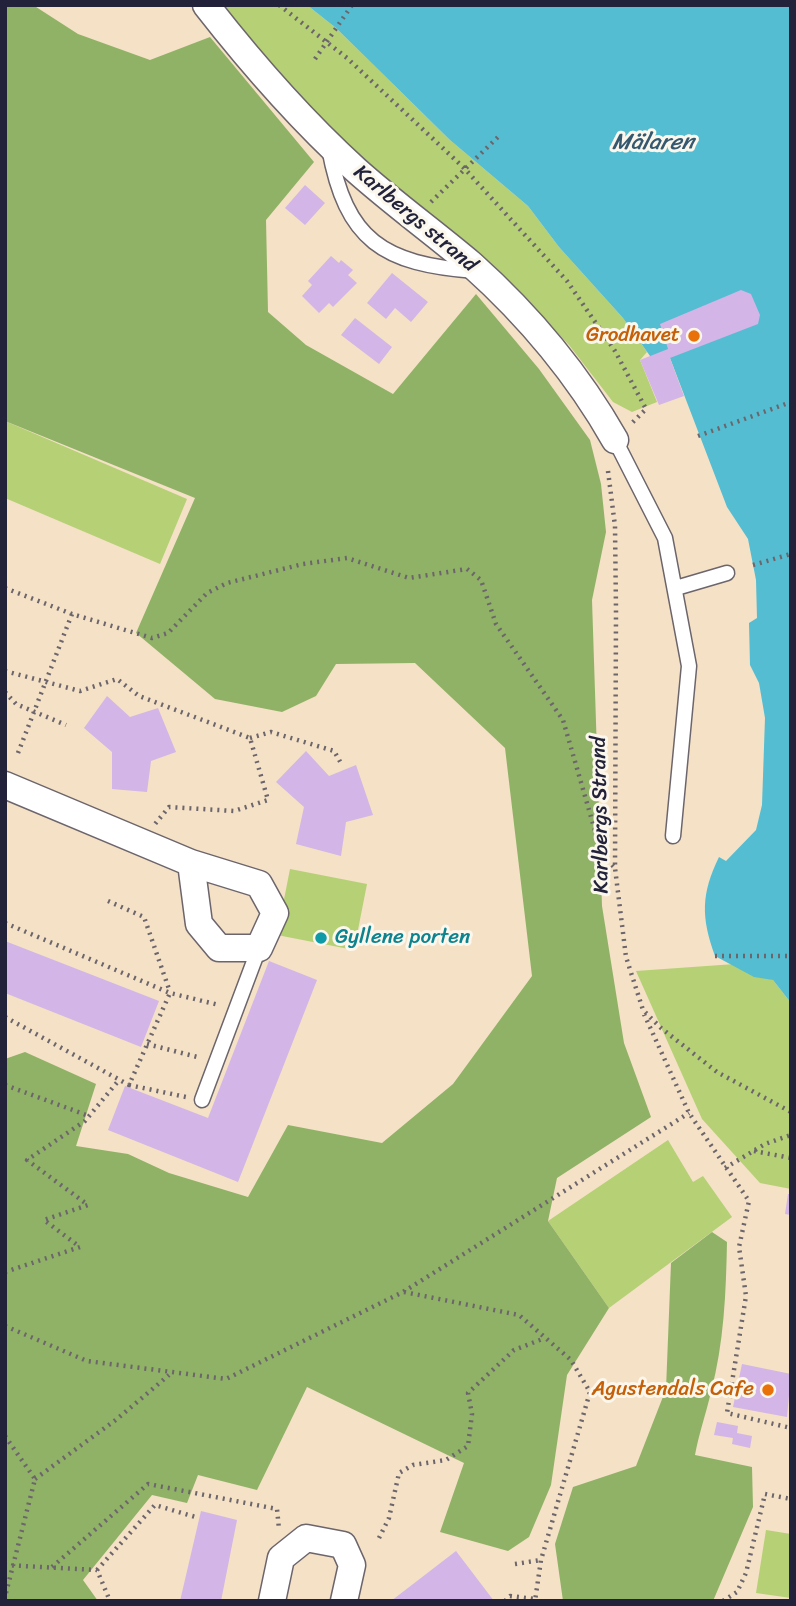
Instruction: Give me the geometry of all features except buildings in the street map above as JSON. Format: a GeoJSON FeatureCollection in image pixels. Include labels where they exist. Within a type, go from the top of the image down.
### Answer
{"type":"FeatureCollection","features":[{"type":"Feature","properties":{"kind":"street","name":"Karlbergs strand"},"geometry":{"type":"LineString","coordinates":[[206,5],[294,110],[328,143],[478,271],[542,333],[593,400],[615,439]]}},
{"type":"Feature","properties":{"kind":"street"},"geometry":{"type":"LineString","coordinates":[[5,785],[191,863],[259,884],[275,913],[258,948],[219,948],[198,924],[191,863]]}},
{"type":"Feature","properties":{"kind":"street"},"geometry":{"type":"LineString","coordinates":[[272,1601],[281,1558],[306,1538],[343,1545],[352,1565],[344,1601]]}},
{"type":"Feature","properties":{"kind":"lane"},"geometry":{"type":"LineString","coordinates":[[328,143],[337,189],[347,211],[366,236],[389,253],[436,268],[478,271]]}},
{"type":"Feature","properties":{"kind":"lane"},"geometry":{"type":"LineString","coordinates":[[615,439],[665,538],[689,666],[673,836]]}},
{"type":"Feature","properties":{"kind":"lane"},"geometry":{"type":"LineString","coordinates":[[676,588],[727,573]]}},
{"type":"Feature","properties":{"kind":"lane"},"geometry":{"type":"LineString","coordinates":[[202,1100],[258,948]]}},
{"type":"Feature","properties":{"kind":"path"},"geometry":{"type":"LineString","coordinates":[[279,5],[326,42],[464,168],[567,281],[615,351],[646,409],[615,439]]}},
{"type":"Feature","properties":{"kind":"path"},"geometry":{"type":"LineString","coordinates":[[315,59],[352,5]]}},
{"type":"Feature","properties":{"kind":"path"},"geometry":{"type":"LineString","coordinates":[[415,219],[498,137]]}},
{"type":"Feature","properties":{"kind":"path"},"geometry":{"type":"LineString","coordinates":[[698,436],[791,402]]}},
{"type":"Feature","properties":{"kind":"path","name":"Karlbergs Strand"},"geometry":{"type":"LineString","coordinates":[[615,439],[606,448],[615,526],[615,868],[626,957],[643,1010],[685,1049],[717,1072],[791,1112]]}},
{"type":"Feature","properties":{"kind":"path"},"geometry":{"type":"LineString","coordinates":[[753,565],[791,554]]}},
{"type":"Feature","properties":{"kind":"path"},"geometry":{"type":"LineString","coordinates":[[5,588],[72,614],[152,638],[167,633],[207,593],[227,583],[303,564],[347,558],[410,578],[467,569],[481,580],[496,624],[563,720],[602,855],[615,868]]}},
{"type":"Feature","properties":{"kind":"path"},"geometry":{"type":"LineString","coordinates":[[18,754],[72,614]]}},
{"type":"Feature","properties":{"kind":"path"},"geometry":{"type":"LineString","coordinates":[[5,671],[80,691],[117,679],[139,696],[250,738],[271,732],[334,751],[342,765]]}},
{"type":"Feature","properties":{"kind":"path"},"geometry":{"type":"LineString","coordinates":[[5,692],[16,704],[66,724]]}},
{"type":"Feature","properties":{"kind":"path"},"geometry":{"type":"LineString","coordinates":[[141,841],[169,807],[234,811],[268,800],[250,738]]}},
{"type":"Feature","properties":{"kind":"path"},"geometry":{"type":"LineString","coordinates":[[108,901],[144,916],[170,993],[129,1086]]}},
{"type":"Feature","properties":{"kind":"path"},"geometry":{"type":"LineString","coordinates":[[5,923],[170,993],[234,1008]]}},
{"type":"Feature","properties":{"kind":"path"},"geometry":{"type":"LineString","coordinates":[[715,956],[791,956]]}},
{"type":"Feature","properties":{"kind":"path"},"geometry":{"type":"LineString","coordinates":[[643,1010],[689,1113],[749,1201],[739,1247],[746,1296],[727,1413],[791,1428]]}},
{"type":"Feature","properties":{"kind":"path"},"geometry":{"type":"LineString","coordinates":[[5,1017],[129,1086],[202,1100]]}},
{"type":"Feature","properties":{"kind":"path"},"geometry":{"type":"LineString","coordinates":[[148,1044],[215,1062]]}},
{"type":"Feature","properties":{"kind":"path"},"geometry":{"type":"LineString","coordinates":[[5,1272],[80,1247],[44,1220],[88,1205],[27,1160],[89,1116],[119,1080]]}},
{"type":"Feature","properties":{"kind":"path"},"geometry":{"type":"LineString","coordinates":[[5,1085],[89,1116]]}},
{"type":"Feature","properties":{"kind":"path"},"geometry":{"type":"LineString","coordinates":[[5,1326],[87,1361],[170,1374],[197,1373],[226,1380],[403,1292],[689,1113]]}},
{"type":"Feature","properties":{"kind":"path"},"geometry":{"type":"LineString","coordinates":[[725,1168],[753,1151],[791,1135]]}},
{"type":"Feature","properties":{"kind":"path"},"geometry":{"type":"LineString","coordinates":[[753,1151],[791,1158]]}},
{"type":"Feature","properties":{"kind":"path"},"geometry":{"type":"LineString","coordinates":[[403,1292],[519,1315],[571,1360],[590,1392],[541,1560],[535,1600],[510,1596],[505,1601]]}},
{"type":"Feature","properties":{"kind":"path"},"geometry":{"type":"LineString","coordinates":[[379,1538],[387,1524],[399,1473],[413,1465],[446,1460],[468,1446],[472,1414],[468,1393],[514,1349],[546,1338]]}},
{"type":"Feature","properties":{"kind":"path"},"geometry":{"type":"LineString","coordinates":[[5,1597],[16,1565],[35,1479],[117,1419],[170,1374]]}},
{"type":"Feature","properties":{"kind":"path"},"geometry":{"type":"LineString","coordinates":[[5,1436],[35,1479]]}},
{"type":"Feature","properties":{"kind":"path"},"geometry":{"type":"LineString","coordinates":[[52,1567],[148,1484],[277,1509],[281,1558]]}},
{"type":"Feature","properties":{"kind":"path"},"geometry":{"type":"LineString","coordinates":[[723,1601],[737,1592],[746,1573],[765,1494],[791,1499]]}},
{"type":"Feature","properties":{"kind":"path"},"geometry":{"type":"LineString","coordinates":[[97,1570],[155,1504],[199,1518]]}},
{"type":"Feature","properties":{"kind":"path"},"geometry":{"type":"LineString","coordinates":[[515,1564],[541,1560]]}},
{"type":"Feature","properties":{"kind":"path"},"geometry":{"type":"LineString","coordinates":[[5,1565],[97,1570]]}},
{"type":"Feature","properties":{"kind":"path"},"geometry":{"type":"LineString","coordinates":[[97,1570],[110,1601]]}},
{"type":"Feature","properties":{"kind":"green space"},"geometry":{"type":"Polygon","coordinates":[[[5,5],[33,5],[78,34],[150,60],[210,37],[314,162],[266,220],[268,312],[306,345],[393,394],[476,294],[539,369],[590,440],[601,484],[606,532],[592,600],[602,906],[624,1043],[651,1117],[557,1178],[548,1221],[609,1308],[567,1375],[551,1485],[529,1537],[508,1551],[440,1532],[464,1463],[307,1387],[257,1490],[198,1475],[187,1503],[152,1495],[83,1580],[98,1601],[5,1601],[5,1059],[25,1052],[96,1084],[76,1146],[128,1154],[169,1173],[248,1197],[288,1125],[382,1143],[453,1084],[532,976],[505,748],[415,663],[336,664],[316,696],[282,712],[215,699],[136,633],[195,498],[5,421],[5,5]]]}},
{"type":"Feature","properties":{"kind":"green space"},"geometry":{"type":"Polygon","coordinates":[[[223,5],[307,5],[336,28],[450,140],[528,206],[559,247],[623,318],[647,352],[640,360],[657,402],[632,412],[613,402],[569,345],[509,283],[424,216],[309,112],[223,5]]]}},
{"type":"Feature","properties":{"kind":"green space"},"geometry":{"type":"Polygon","coordinates":[[[5,421],[187,499],[160,564],[5,498],[5,421]]]}},
{"type":"Feature","properties":{"kind":"green space"},"geometry":{"type":"Polygon","coordinates":[[[290,869],[367,884],[354,950],[277,935],[290,869]]]}},
{"type":"Feature","properties":{"kind":"green space"},"geometry":{"type":"Polygon","coordinates":[[[735,964],[773,980],[791,1003],[791,1189],[760,1183],[702,1119],[636,971],[735,964]]]}},
{"type":"Feature","properties":{"kind":"green space"},"geometry":{"type":"Polygon","coordinates":[[[668,1140],[693,1182],[703,1176],[732,1217],[609,1308],[548,1221],[668,1140]]]}},
{"type":"Feature","properties":{"kind":"green space"},"geometry":{"type":"Polygon","coordinates":[[[712,1232],[727,1242],[726,1280],[719,1355],[695,1455],[752,1467],[753,1507],[713,1601],[563,1601],[555,1544],[573,1487],[636,1466],[666,1389],[671,1263],[712,1232]]]}},
{"type":"Feature","properties":{"kind":"green space"},"geometry":{"type":"Polygon","coordinates":[[[766,1530],[791,1534],[791,1598],[756,1593],[766,1530]]]}},
{"type":"Feature","properties":{"kind":"water","name":"Mälaren"},"geometry":{"type":"Polygon","coordinates":[[[307,5],[791,5],[791,1003],[773,980],[754,977],[715,956],[707,929],[706,894],[719,857],[726,861],[756,830],[762,805],[765,718],[759,683],[750,665],[749,623],[757,618],[756,580],[748,539],[727,507],[670,358],[655,363],[623,318],[559,247],[528,206],[450,140],[336,28],[307,5]]]}},
{"type":"Feature","properties":{"kind":"place","name":"Grodhavet"},"geometry":{"type":"Point","coordinates":[694,336]}},
{"type":"Feature","properties":{"kind":"place","name":"Gyllene porten"},"geometry":{"type":"Point","coordinates":[321,938]}},
{"type":"Feature","properties":{"kind":"place","name":"Agustendals Cafe"},"geometry":{"type":"Point","coordinates":[768,1390]}}]}
